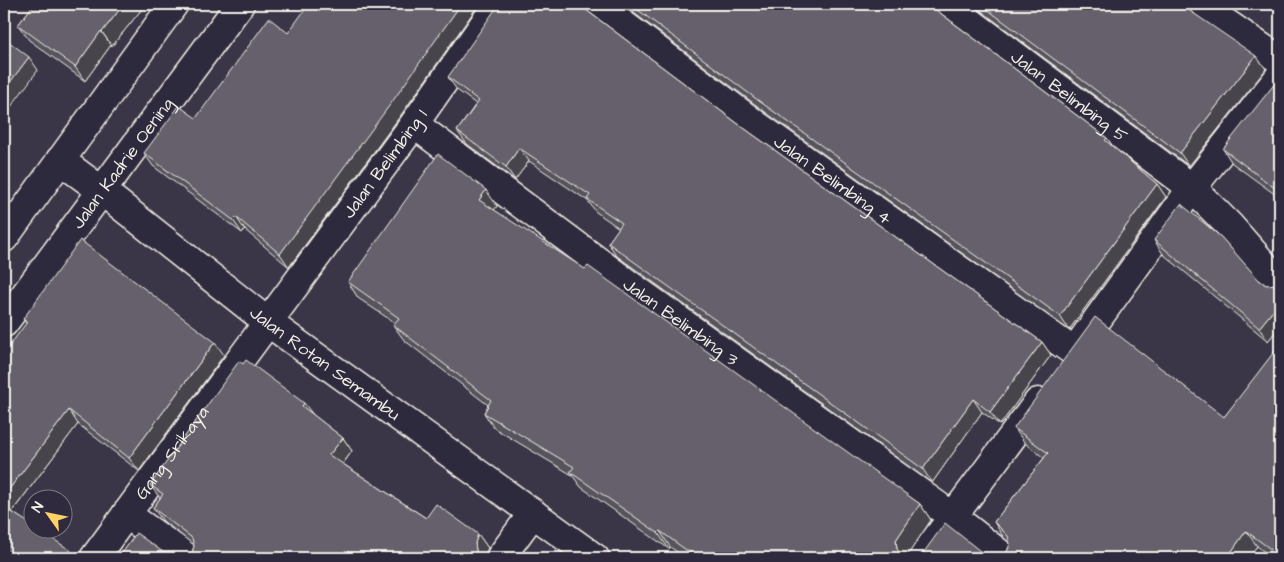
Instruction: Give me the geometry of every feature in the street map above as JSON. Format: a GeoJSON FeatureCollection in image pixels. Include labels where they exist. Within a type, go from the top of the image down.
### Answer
{"type":"FeatureCollection","features":[{"type":"Feature","properties":{"kind":"street"},"geometry":{"type":"LineString","coordinates":[[4,238],[174,4]]}},
{"type":"Feature","properties":{"kind":"street","name":"Jalan Kadrie Oening"},"geometry":{"type":"LineString","coordinates":[[4,323],[240,4]]}},
{"type":"Feature","properties":{"kind":"street","name":"Jalan Belimbing 1"},"geometry":{"type":"LineString","coordinates":[[269,323],[414,124],[498,4]]}},
{"type":"Feature","properties":{"kind":"street","name":"Jalan Belimbing 4"},"geometry":{"type":"LineString","coordinates":[[596,4],[759,127],[1074,352]]}},
{"type":"Feature","properties":{"kind":"street","name":"Jalan Belimbing 5"},"geometry":{"type":"LineString","coordinates":[[946,4],[1192,188],[1230,226],[1280,283]]}},
{"type":"Feature","properties":{"kind":"street"},"geometry":{"type":"LineString","coordinates":[[1198,4],[1280,60]]}},
{"type":"Feature","properties":{"kind":"street"},"geometry":{"type":"LineString","coordinates":[[922,558],[1192,188],[1280,76]]}},
{"type":"Feature","properties":{"kind":"street","name":"Jalan Belimbing 3"},"geometry":{"type":"LineString","coordinates":[[414,124],[627,283],[952,516],[1005,558]]}},
{"type":"Feature","properties":{"kind":"street","name":"Jalan Rotan Semambu"},"geometry":{"type":"LineString","coordinates":[[60,160],[269,323],[595,558]]}},
{"type":"Feature","properties":{"kind":"street","name":"Gang Srikaya"},"geometry":{"type":"LineString","coordinates":[[94,558],[269,323]]}},
{"type":"Feature","properties":{"kind":"street"},"geometry":{"type":"LineString","coordinates":[[500,558],[533,513]]}},
{"type":"Feature","properties":{"kind":"street"},"geometry":{"type":"LineString","coordinates":[[126,514],[188,558]]}},
{"type":"Feature","properties":{"kind":"building"},"geometry":{"type":"Polygon","coordinates":[[[34,4],[124,4],[101,31],[75,67],[18,25],[34,4]]]}},
{"type":"Feature","properties":{"kind":"building"},"geometry":{"type":"Polygon","coordinates":[[[309,4],[461,4],[392,102],[280,254],[236,217],[233,220],[144,153],[179,106],[196,118],[269,18],[288,33],[309,4]]]}},
{"type":"Feature","properties":{"kind":"building"},"geometry":{"type":"Polygon","coordinates":[[[499,4],[578,4],[741,126],[1042,342],[990,412],[973,399],[923,469],[608,243],[622,223],[587,199],[590,195],[519,148],[506,167],[457,131],[479,101],[448,77],[499,4]]]}},
{"type":"Feature","properties":{"kind":"building"},"geometry":{"type":"Polygon","coordinates":[[[630,4],[928,4],[1107,138],[1105,140],[1157,184],[1060,316],[759,101],[630,4]]]}},
{"type":"Feature","properties":{"kind":"building"},"geometry":{"type":"Polygon","coordinates":[[[980,4],[1180,4],[1256,56],[1180,153],[980,4]]]}},
{"type":"Feature","properties":{"kind":"building"},"geometry":{"type":"Polygon","coordinates":[[[4,38],[29,57],[4,90],[4,38]]]}},
{"type":"Feature","properties":{"kind":"building"},"geometry":{"type":"Polygon","coordinates":[[[1276,82],[1280,85],[1280,192],[1223,149],[1276,82]]]}},
{"type":"Feature","properties":{"kind":"building"},"geometry":{"type":"Polygon","coordinates":[[[438,154],[486,190],[479,200],[585,269],[588,266],[920,504],[896,540],[897,549],[902,555],[909,558],[697,558],[660,531],[658,533],[570,472],[574,467],[484,413],[491,400],[393,325],[399,318],[348,282],[438,154]]]}},
{"type":"Feature","properties":{"kind":"building"},"geometry":{"type":"Polygon","coordinates":[[[1181,204],[1221,237],[1259,280],[1266,285],[1277,284],[1280,286],[1280,302],[1259,328],[1154,240],[1181,204]]]}},
{"type":"Feature","properties":{"kind":"building"},"geometry":{"type":"Polygon","coordinates":[[[80,240],[215,342],[129,458],[69,410],[4,496],[4,353],[27,322],[23,319],[80,240]]]}},
{"type":"Feature","properties":{"kind":"building"},"geometry":{"type":"Polygon","coordinates":[[[1095,317],[1224,417],[1277,348],[1280,350],[1280,556],[1246,531],[1227,558],[1184,558],[1176,552],[1170,558],[991,558],[999,557],[1007,552],[1010,544],[1008,536],[994,522],[1048,453],[1014,428],[1095,317]]]}},
{"type":"Feature","properties":{"kind":"building"},"geometry":{"type":"Polygon","coordinates":[[[246,360],[304,403],[302,406],[343,438],[329,455],[426,518],[436,504],[478,534],[475,543],[476,551],[484,558],[186,558],[192,553],[194,546],[192,538],[153,508],[163,494],[150,485],[239,361],[243,364],[246,360]]]}},
{"type":"Feature","properties":{"kind":"building"},"geometry":{"type":"Polygon","coordinates":[[[4,507],[22,519],[22,540],[54,540],[80,558],[4,558],[4,507]]]}},
{"type":"Feature","properties":{"kind":"building"},"geometry":{"type":"Polygon","coordinates":[[[945,523],[991,558],[909,558],[917,557],[924,552],[945,523]]]}},
{"type":"Feature","properties":{"kind":"building"},"geometry":{"type":"Polygon","coordinates":[[[136,533],[170,557],[172,558],[119,558],[136,533]]]}},
{"type":"Feature","properties":{"kind":"building"},"geometry":{"type":"Polygon","coordinates":[[[504,553],[512,558],[497,558],[504,553]]]}}]}
